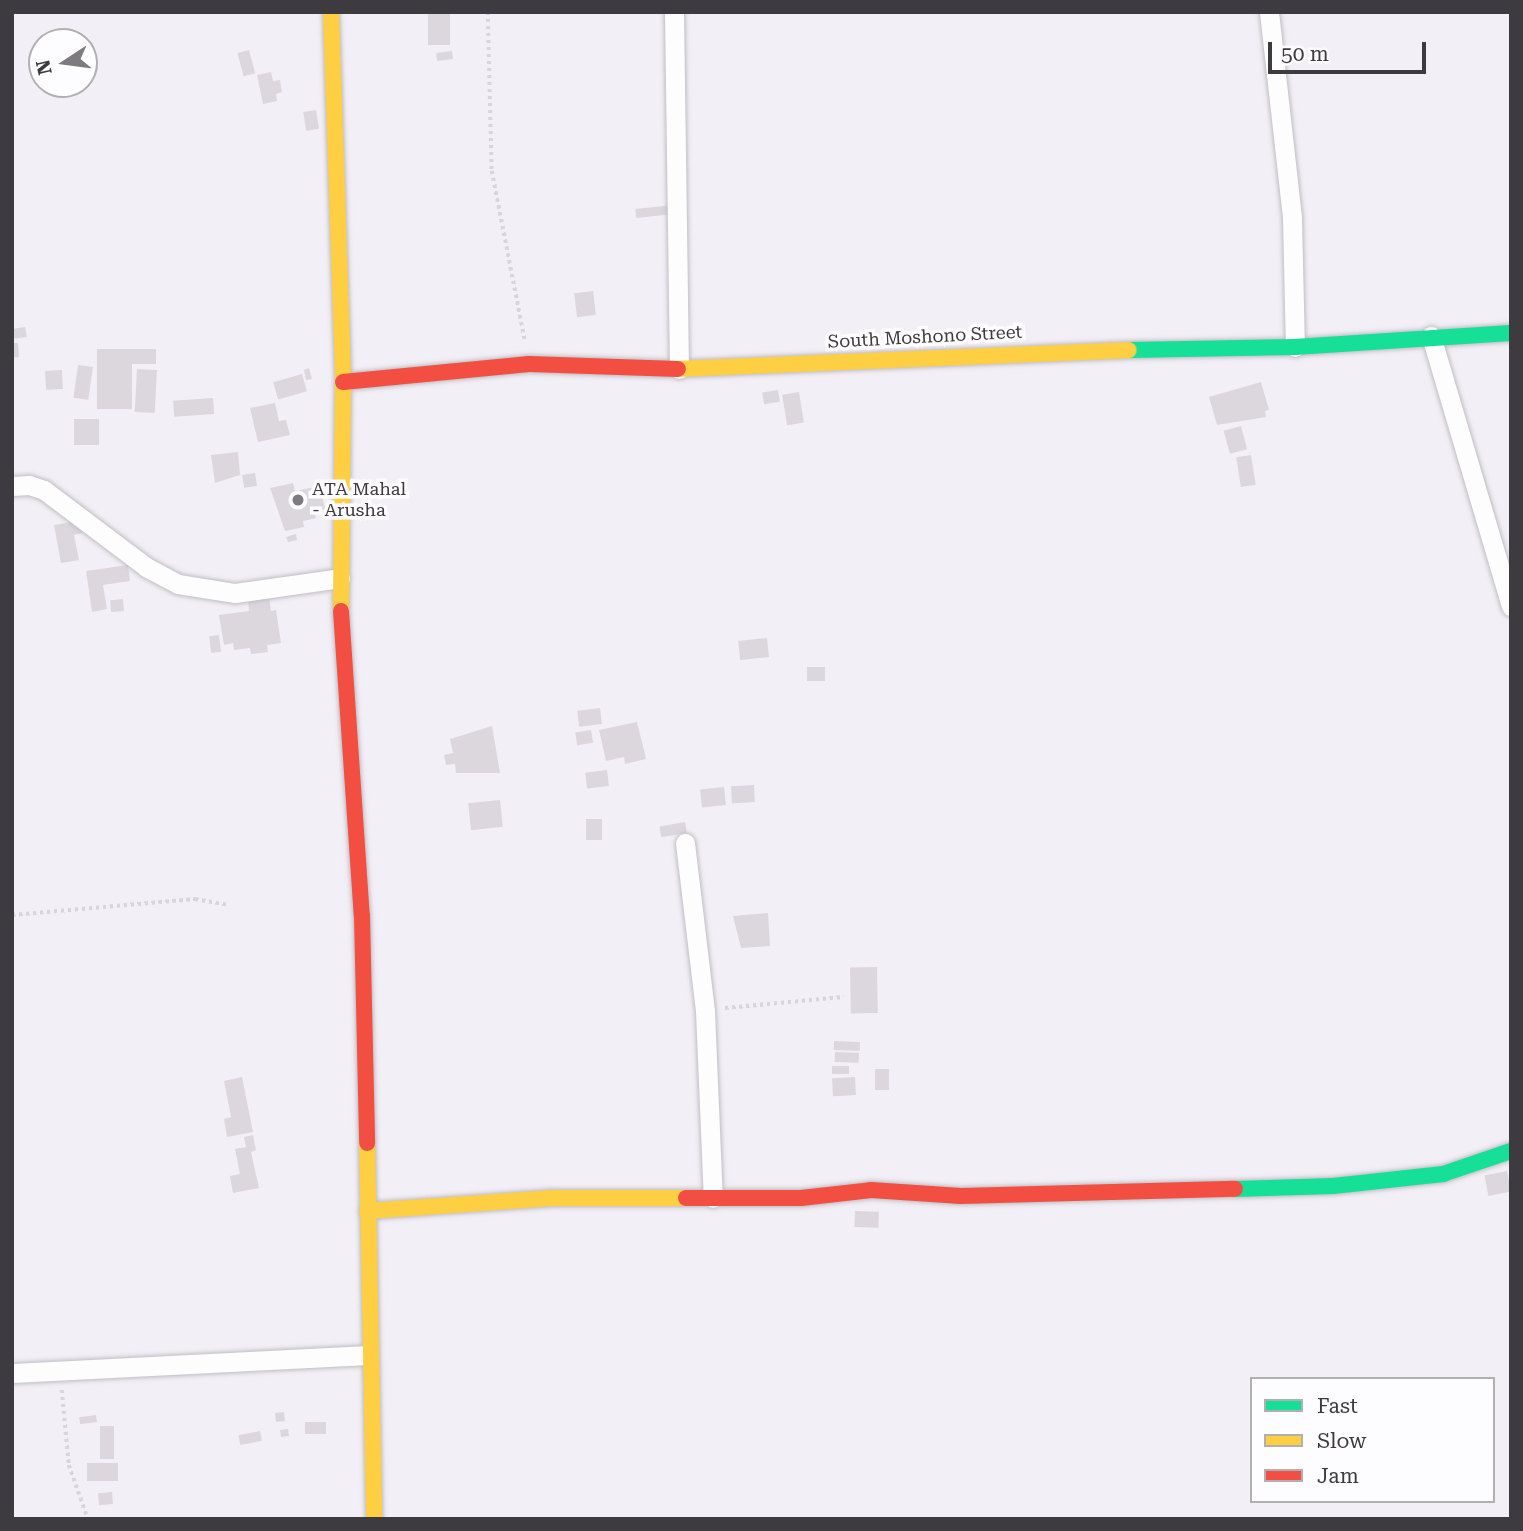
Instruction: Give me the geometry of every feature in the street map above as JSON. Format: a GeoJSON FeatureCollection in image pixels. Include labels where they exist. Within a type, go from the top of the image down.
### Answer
{"type":"FeatureCollection","features":[{"type":"Feature","properties":{"kind":"street"},"geometry":{"type":"LineString","coordinates":[[331,12],[343,382],[340,578],[344,694],[362,916],[374,1519]]}},
{"type":"Feature","properties":{"kind":"street"},"geometry":{"type":"LineString","coordinates":[[674,12],[679,369]]}},
{"type":"Feature","properties":{"kind":"street"},"geometry":{"type":"LineString","coordinates":[[1269,12],[1292,218],[1294,346]]}},
{"type":"Feature","properties":{"kind":"street","name":"South Moshono Street"},"geometry":{"type":"LineString","coordinates":[[343,382],[529,364],[679,369],[1003,352],[1294,346],[1511,333]]}},
{"type":"Feature","properties":{"kind":"street"},"geometry":{"type":"LineString","coordinates":[[1431,336],[1511,606]]}},
{"type":"Feature","properties":{"kind":"street"},"geometry":{"type":"LineString","coordinates":[[12,486],[29,485],[44,490],[146,567],[178,584],[235,593],[340,578]]}},
{"type":"Feature","properties":{"kind":"street"},"geometry":{"type":"LineString","coordinates":[[685,843],[705,1011],[713,1198]]}},
{"type":"Feature","properties":{"kind":"street"},"geometry":{"type":"LineString","coordinates":[[368,1211],[468,1201],[801,1198],[871,1190],[951,1196],[1358,1184],[1443,1174],[1511,1152]]}},
{"type":"Feature","properties":{"kind":"street"},"geometry":{"type":"LineString","coordinates":[[12,1373],[369,1355]]}},
{"type":"Feature","properties":{"kind":"path"},"geometry":{"type":"LineString","coordinates":[[488,12],[492,171],[529,364]]}},
{"type":"Feature","properties":{"kind":"path"},"geometry":{"type":"LineString","coordinates":[[12,915],[195,900],[228,905]]}},
{"type":"Feature","properties":{"kind":"path"},"geometry":{"type":"LineString","coordinates":[[705,1011],[775,1001],[843,998]]}},
{"type":"Feature","properties":{"kind":"path"},"geometry":{"type":"LineString","coordinates":[[60,1371],[69,1465],[88,1519]]}},
{"type":"Feature","properties":{"kind":"building"},"geometry":{"type":"Polygon","coordinates":[[[428,12],[450,12],[450,45],[428,45],[428,12]]]}},
{"type":"Feature","properties":{"kind":"building"},"geometry":{"type":"Polygon","coordinates":[[[249,50],[255,73],[244,76],[237,53],[249,50]]]}},
{"type":"Feature","properties":{"kind":"building"},"geometry":{"type":"Polygon","coordinates":[[[452,51],[453,59],[437,61],[436,53],[452,51]]]}},
{"type":"Feature","properties":{"kind":"building"},"geometry":{"type":"Polygon","coordinates":[[[271,72],[273,81],[280,80],[282,92],[276,94],[277,101],[263,104],[257,75],[271,72]]]}},
{"type":"Feature","properties":{"kind":"building"},"geometry":{"type":"Polygon","coordinates":[[[316,110],[319,129],[306,131],[303,112],[316,110]]]}},
{"type":"Feature","properties":{"kind":"building"},"geometry":{"type":"Polygon","coordinates":[[[673,205],[674,214],[636,218],[635,209],[673,205]]]}},
{"type":"Feature","properties":{"kind":"building"},"geometry":{"type":"Polygon","coordinates":[[[593,291],[596,315],[577,317],[574,293],[593,291]]]}},
{"type":"Feature","properties":{"kind":"building"},"geometry":{"type":"Polygon","coordinates":[[[25,327],[27,337],[12,339],[12,329],[25,327]]]}},
{"type":"Feature","properties":{"kind":"building"},"geometry":{"type":"Polygon","coordinates":[[[12,343],[18,343],[19,357],[12,358],[12,343]]]}},
{"type":"Feature","properties":{"kind":"building"},"geometry":{"type":"Polygon","coordinates":[[[97,349],[156,349],[156,364],[132,364],[132,409],[97,409],[97,349]]]}},
{"type":"Feature","properties":{"kind":"building"},"geometry":{"type":"Polygon","coordinates":[[[78,365],[93,367],[88,400],[73,398],[78,365]]]}},
{"type":"Feature","properties":{"kind":"building"},"geometry":{"type":"Polygon","coordinates":[[[309,368],[312,379],[306,380],[304,370],[309,368]]]}},
{"type":"Feature","properties":{"kind":"building"},"geometry":{"type":"Polygon","coordinates":[[[137,369],[157,370],[155,413],[135,412],[137,369]]]}},
{"type":"Feature","properties":{"kind":"building"},"geometry":{"type":"Polygon","coordinates":[[[62,370],[63,389],[46,390],[45,371],[62,370]]]}},
{"type":"Feature","properties":{"kind":"building"},"geometry":{"type":"Polygon","coordinates":[[[302,374],[307,391],[278,400],[273,382],[302,374]]]}},
{"type":"Feature","properties":{"kind":"building"},"geometry":{"type":"Polygon","coordinates":[[[1261,382],[1269,410],[1265,411],[1266,417],[1217,425],[1209,397],[1261,382]]]}},
{"type":"Feature","properties":{"kind":"building"},"geometry":{"type":"Polygon","coordinates":[[[778,390],[780,402],[764,404],[762,393],[778,390]]]}},
{"type":"Feature","properties":{"kind":"building"},"geometry":{"type":"Polygon","coordinates":[[[799,392],[804,423],[787,425],[782,395],[799,392]]]}},
{"type":"Feature","properties":{"kind":"building"},"geometry":{"type":"Polygon","coordinates":[[[213,398],[214,414],[174,417],[173,401],[213,398]]]}},
{"type":"Feature","properties":{"kind":"building"},"geometry":{"type":"Polygon","coordinates":[[[275,403],[279,421],[286,420],[290,435],[258,442],[250,408],[275,403]]]}},
{"type":"Feature","properties":{"kind":"building"},"geometry":{"type":"Polygon","coordinates":[[[74,419],[99,419],[99,445],[74,445],[74,419]]]}},
{"type":"Feature","properties":{"kind":"building"},"geometry":{"type":"Polygon","coordinates":[[[1241,426],[1247,449],[1230,454],[1224,431],[1241,426]]]}},
{"type":"Feature","properties":{"kind":"building"},"geometry":{"type":"Polygon","coordinates":[[[238,452],[240,475],[215,483],[211,455],[238,452]]]}},
{"type":"Feature","properties":{"kind":"building"},"geometry":{"type":"Polygon","coordinates":[[[1251,455],[1256,485],[1241,487],[1236,457],[1251,455]]]}},
{"type":"Feature","properties":{"kind":"building"},"geometry":{"type":"Polygon","coordinates":[[[255,473],[257,486],[244,488],[242,475],[255,473]]]}},
{"type":"Feature","properties":{"kind":"building","name":"ATA Mahal - Arusha"},"geometry":{"type":"Polygon","coordinates":[[[293,483],[295,491],[320,486],[325,509],[314,511],[316,518],[303,521],[304,527],[285,531],[270,488],[293,483]]]}},
{"type":"Feature","properties":{"kind":"building"},"geometry":{"type":"Polygon","coordinates":[[[73,522],[73,526],[80,525],[82,533],[74,535],[79,560],[61,563],[54,525],[73,522]]]}},
{"type":"Feature","properties":{"kind":"building"},"geometry":{"type":"Polygon","coordinates":[[[296,534],[297,540],[288,542],[286,537],[296,534]]]}},
{"type":"Feature","properties":{"kind":"building"},"geometry":{"type":"Polygon","coordinates":[[[128,565],[130,581],[103,585],[107,609],[92,612],[86,571],[128,565]]]}},
{"type":"Feature","properties":{"kind":"building"},"geometry":{"type":"Polygon","coordinates":[[[269,596],[271,611],[276,610],[281,643],[267,645],[268,652],[251,654],[250,648],[234,650],[233,643],[224,645],[219,615],[249,611],[248,599],[269,596]]]}},
{"type":"Feature","properties":{"kind":"building"},"geometry":{"type":"Polygon","coordinates":[[[123,599],[124,611],[111,612],[110,600],[123,599]]]}},
{"type":"Feature","properties":{"kind":"building"},"geometry":{"type":"Polygon","coordinates":[[[219,635],[221,652],[211,653],[209,636],[219,635]]]}},
{"type":"Feature","properties":{"kind":"building"},"geometry":{"type":"Polygon","coordinates":[[[767,638],[769,657],[740,660],[738,641],[767,638]]]}},
{"type":"Feature","properties":{"kind":"building"},"geometry":{"type":"Polygon","coordinates":[[[807,667],[825,667],[825,681],[807,681],[807,667]]]}},
{"type":"Feature","properties":{"kind":"building"},"geometry":{"type":"Polygon","coordinates":[[[600,708],[602,724],[579,727],[577,711],[600,708]]]}},
{"type":"Feature","properties":{"kind":"building"},"geometry":{"type":"Polygon","coordinates":[[[637,722],[646,759],[625,764],[624,757],[606,761],[599,730],[637,722]]]}},
{"type":"Feature","properties":{"kind":"building"},"geometry":{"type":"Polygon","coordinates":[[[492,726],[500,773],[456,773],[455,764],[446,765],[444,755],[453,753],[450,739],[492,726]]]}},
{"type":"Feature","properties":{"kind":"building"},"geometry":{"type":"Polygon","coordinates":[[[591,730],[593,743],[577,745],[575,733],[591,730]]]}},
{"type":"Feature","properties":{"kind":"building"},"geometry":{"type":"Polygon","coordinates":[[[607,770],[609,786],[587,789],[585,773],[607,770]]]}},
{"type":"Feature","properties":{"kind":"building"},"geometry":{"type":"Polygon","coordinates":[[[754,785],[755,802],[732,803],[731,786],[754,785]]]}},
{"type":"Feature","properties":{"kind":"building"},"geometry":{"type":"Polygon","coordinates":[[[724,787],[726,805],[702,807],[700,790],[724,787]]]}},
{"type":"Feature","properties":{"kind":"building"},"geometry":{"type":"Polygon","coordinates":[[[500,800],[503,827],[471,830],[468,803],[500,800]]]}},
{"type":"Feature","properties":{"kind":"building"},"geometry":{"type":"Polygon","coordinates":[[[586,819],[602,819],[602,840],[586,840],[586,819]]]}},
{"type":"Feature","properties":{"kind":"building"},"geometry":{"type":"Polygon","coordinates":[[[685,822],[687,833],[661,837],[659,827],[685,822]]]}},
{"type":"Feature","properties":{"kind":"building"},"geometry":{"type":"Polygon","coordinates":[[[768,913],[770,946],[741,948],[733,916],[768,913]]]}},
{"type":"Feature","properties":{"kind":"building"},"geometry":{"type":"Polygon","coordinates":[[[850,967],[877,967],[878,1013],[851,1013],[850,967]]]}},
{"type":"Feature","properties":{"kind":"building"},"geometry":{"type":"Polygon","coordinates":[[[834,1041],[860,1042],[860,1051],[834,1050],[834,1041]]]}},
{"type":"Feature","properties":{"kind":"building"},"geometry":{"type":"Polygon","coordinates":[[[835,1052],[859,1053],[859,1063],[835,1062],[835,1052]]]}},
{"type":"Feature","properties":{"kind":"building"},"geometry":{"type":"Polygon","coordinates":[[[832,1066],[849,1066],[849,1074],[832,1074],[832,1066]]]}},
{"type":"Feature","properties":{"kind":"building"},"geometry":{"type":"Polygon","coordinates":[[[875,1069],[889,1069],[889,1090],[875,1090],[875,1069]]]}},
{"type":"Feature","properties":{"kind":"building"},"geometry":{"type":"Polygon","coordinates":[[[242,1077],[253,1132],[227,1137],[224,1119],[231,1117],[224,1081],[242,1077]]]}},
{"type":"Feature","properties":{"kind":"building"},"geometry":{"type":"Polygon","coordinates":[[[855,1077],[856,1095],[833,1096],[832,1078],[855,1077]]]}},
{"type":"Feature","properties":{"kind":"building"},"geometry":{"type":"Polygon","coordinates":[[[253,1135],[256,1150],[251,1152],[259,1188],[233,1193],[230,1176],[240,1174],[235,1149],[246,1147],[244,1137],[253,1135]]]}},
{"type":"Feature","properties":{"kind":"building"},"geometry":{"type":"Polygon","coordinates":[[[1507,1171],[1511,1192],[1488,1196],[1484,1175],[1507,1171]]]}},
{"type":"Feature","properties":{"kind":"building"},"geometry":{"type":"Polygon","coordinates":[[[855,1211],[879,1212],[878,1228],[854,1227],[855,1211]]]}},
{"type":"Feature","properties":{"kind":"building"},"geometry":{"type":"Polygon","coordinates":[[[284,1412],[285,1421],[276,1422],[275,1413],[284,1412]]]}},
{"type":"Feature","properties":{"kind":"building"},"geometry":{"type":"Polygon","coordinates":[[[96,1415],[97,1422],[80,1424],[79,1417],[96,1415]]]}},
{"type":"Feature","properties":{"kind":"building"},"geometry":{"type":"Polygon","coordinates":[[[305,1422],[326,1422],[326,1434],[305,1434],[305,1422]]]}},
{"type":"Feature","properties":{"kind":"building"},"geometry":{"type":"Polygon","coordinates":[[[100,1426],[114,1426],[114,1459],[100,1459],[100,1426]]]}},
{"type":"Feature","properties":{"kind":"building"},"geometry":{"type":"Polygon","coordinates":[[[288,1429],[289,1436],[281,1437],[280,1430],[288,1429]]]}},
{"type":"Feature","properties":{"kind":"building"},"geometry":{"type":"Polygon","coordinates":[[[260,1431],[262,1441],[240,1445],[238,1435],[260,1431]]]}},
{"type":"Feature","properties":{"kind":"building"},"geometry":{"type":"Polygon","coordinates":[[[87,1463],[118,1463],[118,1481],[87,1481],[87,1463]]]}},
{"type":"Feature","properties":{"kind":"building"},"geometry":{"type":"Polygon","coordinates":[[[112,1492],[113,1504],[99,1505],[98,1493],[112,1492]]]}},
{"type":"Feature","properties":{"kind":"traffic: fast"},"geometry":{"type":"LineString","coordinates":[[1129,350],[1295,347],[1511,333]]}},
{"type":"Feature","properties":{"kind":"traffic: fast"},"geometry":{"type":"LineString","coordinates":[[1235,1189],[1333,1186],[1443,1174],[1511,1151]]}},
{"type":"Feature","properties":{"kind":"traffic: slow"},"geometry":{"type":"LineString","coordinates":[[331,12],[343,382],[341,611]]}},
{"type":"Feature","properties":{"kind":"traffic: slow"},"geometry":{"type":"LineString","coordinates":[[678,369],[1129,350]]}},
{"type":"Feature","properties":{"kind":"traffic: slow"},"geometry":{"type":"LineString","coordinates":[[367,1143],[374,1519]]}},
{"type":"Feature","properties":{"kind":"traffic: slow"},"geometry":{"type":"LineString","coordinates":[[367,1211],[553,1198],[686,1198]]}},
{"type":"Feature","properties":{"kind":"traffic: jam"},"geometry":{"type":"LineString","coordinates":[[343,382],[529,364],[678,369]]}},
{"type":"Feature","properties":{"kind":"traffic: jam"},"geometry":{"type":"LineString","coordinates":[[341,611],[362,916],[367,1143]]}},
{"type":"Feature","properties":{"kind":"traffic: jam"},"geometry":{"type":"LineString","coordinates":[[686,1198],[801,1198],[871,1190],[961,1196],[1235,1189]]}},
{"type":"Feature","properties":{"kind":"place","name":"ATA Mahal - Arusha"},"geometry":{"type":"Point","coordinates":[298,500]}}]}
